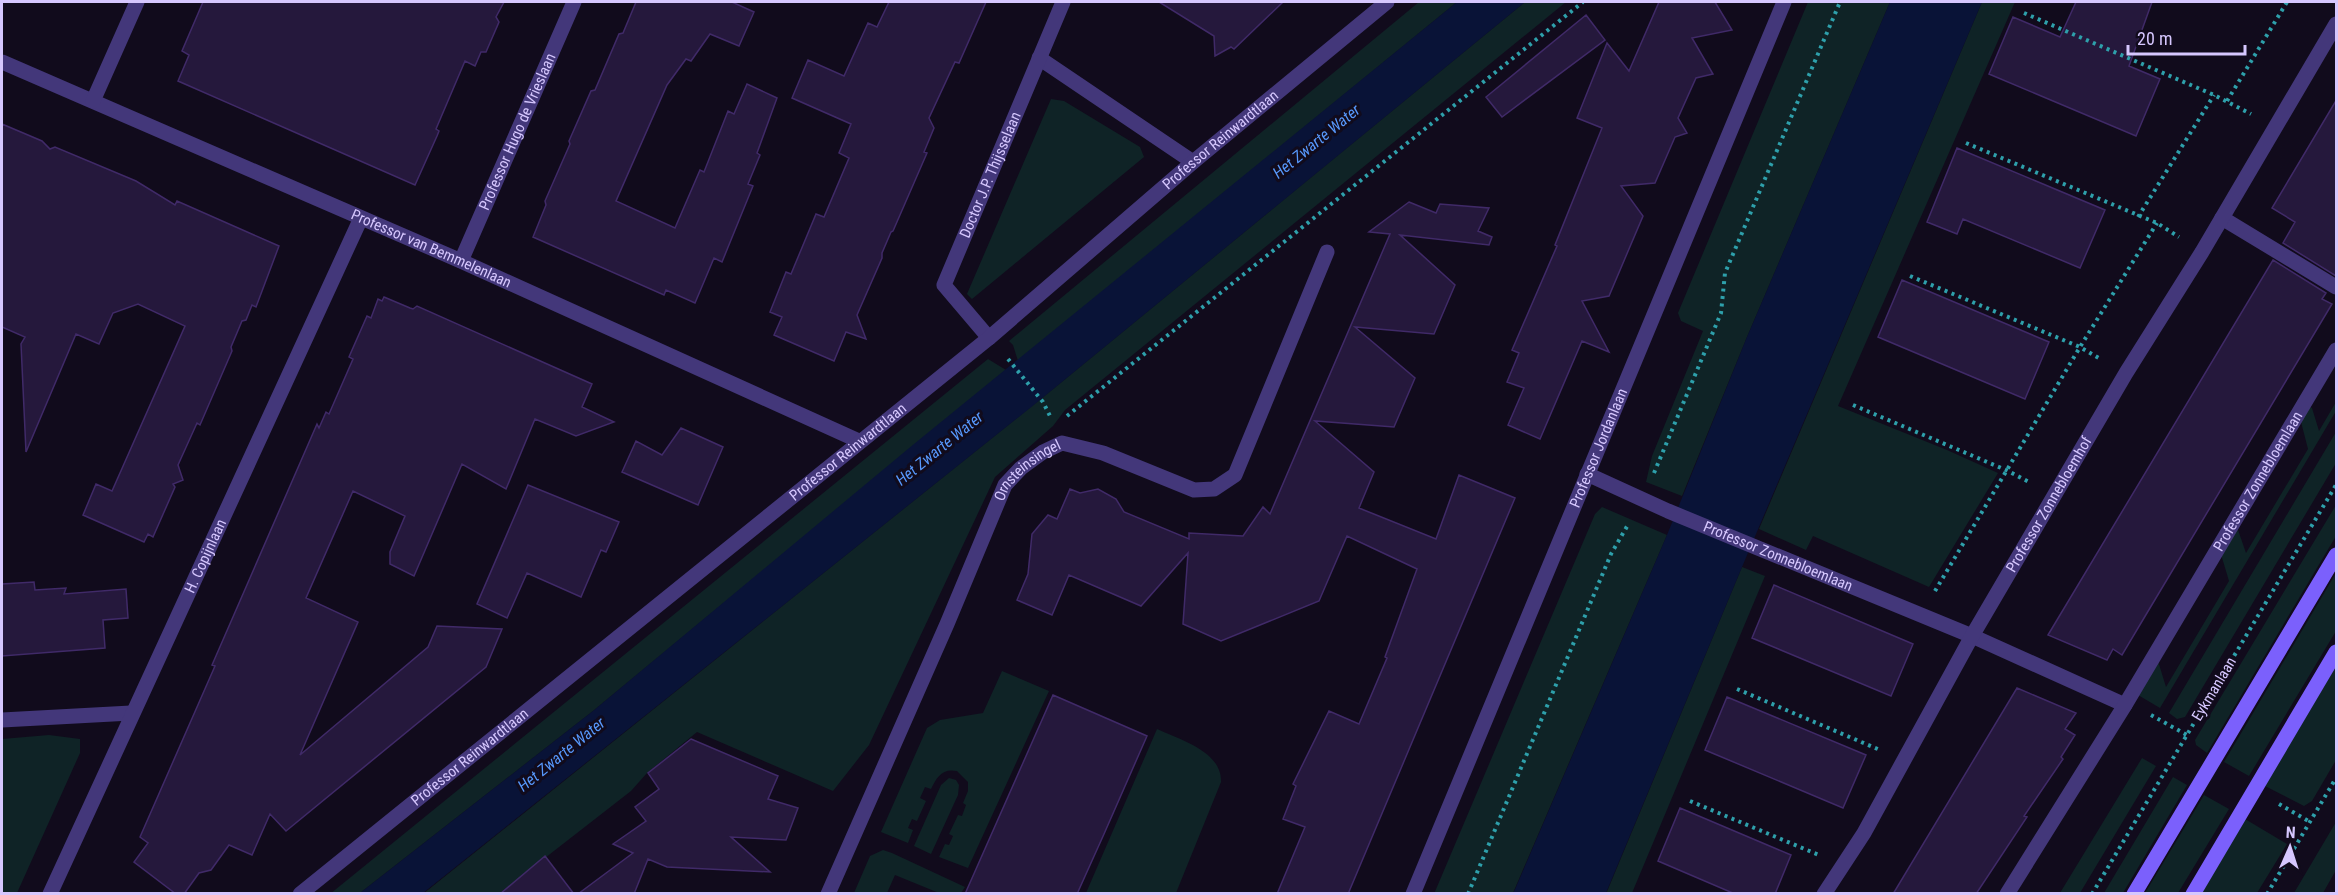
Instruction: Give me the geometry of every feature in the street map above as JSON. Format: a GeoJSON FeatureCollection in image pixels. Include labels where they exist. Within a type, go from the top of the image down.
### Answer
{"type":"FeatureCollection","features":[{"type":"Feature","properties":{"kind":"main road"},"geometry":{"type":"LineString","coordinates":[[2134,894],[2337,555]]}},
{"type":"Feature","properties":{"kind":"main road"},"geometry":{"type":"LineString","coordinates":[[2193,894],[2337,652]]}},
{"type":"Feature","properties":{"kind":"street"},"geometry":{"type":"LineString","coordinates":[[93,101],[137,2]]}},
{"type":"Feature","properties":{"kind":"street","name":"Professor Hugo de Vrieslaan"},"geometry":{"type":"LineString","coordinates":[[461,261],[574,2]]}},
{"type":"Feature","properties":{"kind":"street","name":"Doctor J.P. Thijsselaan"},"geometry":{"type":"LineString","coordinates":[[989,338],[944,285],[1063,2]]}},
{"type":"Feature","properties":{"kind":"street","name":"Professor Reinwardtlaan"},"geometry":{"type":"LineString","coordinates":[[300,894],[989,338],[1193,162],[1387,2]]}},
{"type":"Feature","properties":{"kind":"street","name":"Professor Jordanlaan"},"geometry":{"type":"LineString","coordinates":[[1413,894],[1784,2]]}},
{"type":"Feature","properties":{"kind":"street","name":"Professor Zonnebloemhof"},"geometry":{"type":"LineString","coordinates":[[1972,636],[2126,373],[2202,252],[2337,24]]}},
{"type":"Feature","properties":{"kind":"street"},"geometry":{"type":"LineString","coordinates":[[1039,58],[1193,162]]}},
{"type":"Feature","properties":{"kind":"street","name":"Professor van Bemmelenlaan"},"geometry":{"type":"LineString","coordinates":[[2,62],[461,261],[859,441]]}},
{"type":"Feature","properties":{"kind":"street","name":"H. Copijnlaan"},"geometry":{"type":"LineString","coordinates":[[50,894],[131,713],[361,218]]}},
{"type":"Feature","properties":{"kind":"street"},"geometry":{"type":"LineString","coordinates":[[2222,218],[2337,287]]}},
{"type":"Feature","properties":{"kind":"street","name":"Ornsteinsingel"},"geometry":{"type":"LineString","coordinates":[[828,894],[942,635],[1005,484],[1036,457],[1062,443],[1103,453],[1194,490],[1214,489],[1234,475],[1327,252]]}},
{"type":"Feature","properties":{"kind":"street","name":"Professor Zonnebloemlaan"},"geometry":{"type":"LineString","coordinates":[[2007,894],[2126,704],[2337,350]]}},
{"type":"Feature","properties":{"kind":"street","name":"Professor Zonnebloemlaan"},"geometry":{"type":"LineString","coordinates":[[1587,474],[1668,511],[1972,636],[2126,704]]}},
{"type":"Feature","properties":{"kind":"street"},"geometry":{"type":"LineString","coordinates":[[1824,894],[1845,865],[1972,636]]}},
{"type":"Feature","properties":{"kind":"street"},"geometry":{"type":"LineString","coordinates":[[2,720],[131,713]]}},
{"type":"Feature","properties":{"kind":"path"},"geometry":{"type":"LineString","coordinates":[[1064,419],[1583,2]]}},
{"type":"Feature","properties":{"kind":"path"},"geometry":{"type":"LineString","coordinates":[[1467,894],[1611,554],[1643,499],[1721,313],[1725,273],[1840,2]]}},
{"type":"Feature","properties":{"kind":"path"},"geometry":{"type":"LineString","coordinates":[[2227,101],[2287,2]]}},
{"type":"Feature","properties":{"kind":"path"},"geometry":{"type":"LineString","coordinates":[[2024,13],[2214,94],[2276,128]]}},
{"type":"Feature","properties":{"kind":"path"},"geometry":{"type":"LineString","coordinates":[[2138,217],[2214,94]]}},
{"type":"Feature","properties":{"kind":"path"},"geometry":{"type":"LineString","coordinates":[[1966,143],[2138,217],[2157,223],[2202,252]]}},
{"type":"Feature","properties":{"kind":"path"},"geometry":{"type":"LineString","coordinates":[[1921,615],[2080,347],[2157,223]]}},
{"type":"Feature","properties":{"kind":"path"},"geometry":{"type":"LineString","coordinates":[[1910,276],[2080,347],[2126,373]]}},
{"type":"Feature","properties":{"kind":"path"},"geometry":{"type":"LineString","coordinates":[[1010,362],[1043,402]]}},
{"type":"Feature","properties":{"kind":"path"},"geometry":{"type":"LineString","coordinates":[[1853,405],[2006,470],[2055,497]]}},
{"type":"Feature","properties":{"kind":"path","name":"Eykmanlaan"},"geometry":{"type":"LineString","coordinates":[[2092,894],[2337,485]]}},
{"type":"Feature","properties":{"kind":"path"},"geometry":{"type":"LineString","coordinates":[[1737,689],[1904,761]]}},
{"type":"Feature","properties":{"kind":"path"},"geometry":{"type":"LineString","coordinates":[[2126,704],[2187,735]]}},
{"type":"Feature","properties":{"kind":"path"},"geometry":{"type":"LineString","coordinates":[[2267,894],[2337,778]]}},
{"type":"Feature","properties":{"kind":"path"},"geometry":{"type":"LineString","coordinates":[[1689,801],[1845,865]]}},
{"type":"Feature","properties":{"kind":"green space"},"geometry":{"type":"Polygon","coordinates":[[[1419,2],[1457,2],[1018,361],[1013,345],[1009,341],[1419,2]]]}},
{"type":"Feature","properties":{"kind":"green space"},"geometry":{"type":"Polygon","coordinates":[[[1525,2],[1566,2],[1065,410],[1053,426],[995,477],[869,745],[833,791],[697,732],[647,773],[631,791],[500,893],[423,894],[1047,394],[1525,2]]]}},
{"type":"Feature","properties":{"kind":"green space"},"geometry":{"type":"Polygon","coordinates":[[[1808,2],[1890,2],[1682,496],[1646,482],[1652,456],[1703,331],[1681,321],[1678,313],[1808,2]]]}},
{"type":"Feature","properties":{"kind":"green space"},"geometry":{"type":"Polygon","coordinates":[[[1982,2],[2015,2],[1838,406],[1998,473],[1929,587],[1813,536],[1806,550],[1759,529],[1982,2]]]}},
{"type":"Feature","properties":{"kind":"green space"},"geometry":{"type":"Polygon","coordinates":[[[1051,99],[1064,101],[1140,147],[1144,157],[972,299],[967,294],[1051,99]]]}},
{"type":"Feature","properties":{"kind":"green space"},"geometry":{"type":"Polygon","coordinates":[[[988,359],[1006,370],[593,711],[360,893],[330,894],[988,359]]]}},
{"type":"Feature","properties":{"kind":"green space"},"geometry":{"type":"Polygon","coordinates":[[[2336,402],[2336,411],[2160,708],[2138,695],[2158,661],[2166,687],[2229,581],[2220,551],[2236,524],[2246,553],[2308,449],[2300,418],[2308,406],[2312,408],[2319,431],[2336,402]]]}},
{"type":"Feature","properties":{"kind":"green space"},"geometry":{"type":"Polygon","coordinates":[[[2336,432],[2336,463],[2185,717],[2177,719],[2169,713],[2336,432]]]}},
{"type":"Feature","properties":{"kind":"green space"},"geometry":{"type":"Polygon","coordinates":[[[2336,505],[2336,536],[2207,753],[2196,745],[2195,740],[2336,505]]]}},
{"type":"Feature","properties":{"kind":"green space"},"geometry":{"type":"Polygon","coordinates":[[[1602,507],[1667,535],[1513,893],[1434,894],[1595,514],[1602,507]]]}},
{"type":"Feature","properties":{"kind":"green space"},"geometry":{"type":"Polygon","coordinates":[[[1742,567],[1765,576],[1632,893],[1606,894],[1742,567]]]}},
{"type":"Feature","properties":{"kind":"green space"},"geometry":{"type":"Polygon","coordinates":[[[2336,573],[2336,631],[2249,776],[2224,762],[2336,573]]]}},
{"type":"Feature","properties":{"kind":"green space"},"geometry":{"type":"Polygon","coordinates":[[[2336,666],[2336,760],[2312,801],[2304,806],[2265,786],[2336,666]]]}},
{"type":"Feature","properties":{"kind":"green space"},"geometry":{"type":"Polygon","coordinates":[[[1002,671],[1049,691],[968,868],[939,857],[945,844],[949,845],[953,836],[949,834],[958,815],[962,816],[966,805],[963,803],[968,791],[968,782],[957,771],[944,772],[931,789],[925,787],[920,798],[926,801],[917,821],[912,819],[908,828],[913,830],[908,843],[881,832],[927,728],[940,720],[983,713],[1002,671]]]}},
{"type":"Feature","properties":{"kind":"green space"},"geometry":{"type":"Polygon","coordinates":[[[1157,729],[1188,742],[1207,755],[1215,762],[1221,782],[1176,893],[1086,893],[1157,729]]]}},
{"type":"Feature","properties":{"kind":"green space"},"geometry":{"type":"Polygon","coordinates":[[[49,735],[80,739],[80,753],[17,893],[2,893],[2,739],[49,735]]]}},
{"type":"Feature","properties":{"kind":"green space"},"geometry":{"type":"Polygon","coordinates":[[[2142,758],[2156,766],[2080,893],[2060,893],[2142,758]]]}},
{"type":"Feature","properties":{"kind":"green space"},"geometry":{"type":"Polygon","coordinates":[[[2173,777],[2187,785],[2123,893],[2104,893],[2173,777]]]}},
{"type":"Feature","properties":{"kind":"green space"},"geometry":{"type":"Polygon","coordinates":[[[949,778],[956,780],[959,785],[958,795],[931,854],[914,846],[941,785],[949,778]]]}},
{"type":"Feature","properties":{"kind":"green space"},"geometry":{"type":"Polygon","coordinates":[[[2204,795],[2229,809],[2178,893],[2145,893],[2204,795]]]}},
{"type":"Feature","properties":{"kind":"green space"},"geometry":{"type":"Polygon","coordinates":[[[2245,819],[2287,844],[2257,893],[2201,894],[2245,819]]]}},
{"type":"Feature","properties":{"kind":"green space"},"geometry":{"type":"Polygon","coordinates":[[[2336,822],[2336,870],[2323,893],[2294,893],[2336,822]]]}},
{"type":"Feature","properties":{"kind":"green space"},"geometry":{"type":"Polygon","coordinates":[[[883,850],[965,887],[961,893],[939,893],[895,875],[887,893],[854,893],[870,856],[883,850]]]}},
{"type":"Feature","properties":{"kind":"water","name":"Het Zwarte Water"},"geometry":{"type":"Polygon","coordinates":[[[1457,2],[1525,2],[1035,404],[423,893],[360,893],[593,711],[914,444],[1457,2]]]}},
{"type":"Feature","properties":{"kind":"water"},"geometry":{"type":"Polygon","coordinates":[[[1890,2],[1982,2],[1606,893],[1513,894],[1667,535],[1747,337],[1890,2]]]}},
{"type":"Feature","properties":{"kind":"building"},"geometry":{"type":"Polygon","coordinates":[[[203,2],[504,2],[496,17],[499,22],[486,52],[481,52],[475,66],[465,61],[436,129],[439,131],[437,136],[415,185],[178,81],[189,55],[182,51],[203,2]]]}},
{"type":"Feature","properties":{"kind":"building"},"geometry":{"type":"Polygon","coordinates":[[[636,2],[732,2],[754,12],[739,46],[710,34],[691,61],[686,59],[667,85],[616,201],[675,228],[700,170],[704,172],[728,111],[734,114],[747,84],[777,98],[757,153],[760,155],[748,184],[753,186],[722,262],[714,258],[695,303],[666,290],[664,295],[533,237],[546,205],[545,201],[570,144],[569,141],[591,91],[595,90],[619,34],[623,33],[636,2]]]}},
{"type":"Feature","properties":{"kind":"building"},"geometry":{"type":"Polygon","coordinates":[[[889,2],[986,2],[959,63],[955,62],[929,118],[934,128],[924,152],[927,153],[857,315],[866,339],[846,332],[834,361],[774,335],[782,317],[770,312],[786,272],[791,274],[816,214],[824,217],[849,158],[839,153],[851,124],[792,98],[808,60],[844,76],[868,23],[877,27],[889,2]]]}},
{"type":"Feature","properties":{"kind":"building"},"geometry":{"type":"Polygon","coordinates":[[[1159,2],[1283,2],[1234,49],[1231,47],[1215,56],[1214,36],[1159,2]]]}},
{"type":"Feature","properties":{"kind":"building"},"geometry":{"type":"Polygon","coordinates":[[[1659,2],[1715,2],[1732,30],[1692,38],[1713,74],[1696,78],[1678,118],[1687,133],[1675,137],[1655,183],[1621,186],[1643,216],[1609,296],[1582,301],[1609,352],[1582,341],[1540,439],[1508,425],[1524,388],[1507,382],[1519,353],[1512,350],[1557,246],[1555,245],[1602,128],[1577,118],[1607,43],[1629,71],[1659,2]]]}},
{"type":"Feature","properties":{"kind":"building"},"geometry":{"type":"Polygon","coordinates":[[[2076,2],[2152,2],[2129,66],[2160,79],[2136,136],[1989,74],[2013,17],[2060,37],[2076,2]]]}},
{"type":"Feature","properties":{"kind":"building"},"geometry":{"type":"Polygon","coordinates":[[[1586,15],[1605,40],[1502,117],[1486,97],[1586,15]]]}},
{"type":"Feature","properties":{"kind":"building"},"geometry":{"type":"Polygon","coordinates":[[[2337,99],[2336,276],[2283,243],[2295,222],[2272,208],[2337,99]]]}},
{"type":"Feature","properties":{"kind":"building"},"geometry":{"type":"Polygon","coordinates":[[[2,124],[42,141],[50,149],[55,147],[136,181],[175,205],[177,201],[279,246],[256,307],[252,305],[246,320],[242,321],[231,347],[232,351],[200,425],[197,423],[178,465],[183,480],[173,484],[175,487],[153,537],[148,534],[144,542],[83,515],[96,484],[112,491],[185,326],[138,304],[113,313],[99,344],[76,334],[26,452],[21,344],[25,337],[2,327],[2,124]]]}},
{"type":"Feature","properties":{"kind":"building"},"geometry":{"type":"Polygon","coordinates":[[[1957,148],[2105,210],[2080,268],[1963,219],[1957,234],[1927,222],[1957,148]]]}},
{"type":"Feature","properties":{"kind":"building"},"geometry":{"type":"Polygon","coordinates":[[[1409,202],[1436,213],[1440,204],[1489,208],[1478,231],[1492,237],[1489,245],[1400,235],[1455,285],[1434,334],[1355,327],[1415,378],[1394,427],[1315,421],[1374,472],[1359,508],[1436,539],[1459,475],[1515,498],[1348,894],[1277,894],[1305,827],[1283,819],[1296,786],[1293,784],[1329,711],[1359,724],[1387,658],[1385,657],[1417,569],[1347,536],[1319,601],[1221,641],[1183,624],[1188,553],[1141,606],[1069,575],[1052,615],[1017,600],[1028,574],[1032,534],[1048,515],[1057,519],[1070,489],[1080,493],[1098,489],[1116,499],[1124,512],[1189,539],[1189,533],[1243,536],[1263,507],[1270,514],[1390,234],[1369,232],[1409,202]]]}},
{"type":"Feature","properties":{"kind":"building"},"geometry":{"type":"Polygon","coordinates":[[[2273,260],[2326,293],[2322,299],[2332,304],[2122,655],[2113,649],[2107,660],[2048,635],[2273,260]]]}},
{"type":"Feature","properties":{"kind":"building"},"geometry":{"type":"Polygon","coordinates":[[[1902,280],[2049,342],[2025,399],[1878,337],[1902,280]]]}},
{"type":"Feature","properties":{"kind":"building"},"geometry":{"type":"Polygon","coordinates":[[[384,297],[413,309],[417,306],[592,384],[582,407],[614,422],[576,436],[535,419],[506,489],[462,464],[414,576],[390,564],[390,552],[405,516],[353,491],[306,598],[358,622],[300,755],[428,647],[437,626],[502,629],[486,667],[286,831],[270,814],[252,855],[229,845],[211,870],[199,873],[184,894],[176,894],[134,862],[148,843],[140,837],[317,424],[319,428],[326,412],[329,414],[353,359],[349,357],[367,316],[371,318],[378,299],[382,301],[384,297]]]}},
{"type":"Feature","properties":{"kind":"building"},"geometry":{"type":"Polygon","coordinates":[[[681,428],[723,447],[698,505],[622,472],[636,441],[662,455],[681,428]]]}},
{"type":"Feature","properties":{"kind":"building"},"geometry":{"type":"Polygon","coordinates":[[[528,485],[619,522],[606,552],[601,550],[581,597],[527,573],[507,618],[477,604],[528,485]]]}},
{"type":"Feature","properties":{"kind":"building"},"geometry":{"type":"Polygon","coordinates":[[[34,582],[35,590],[66,588],[64,594],[126,589],[128,618],[103,620],[105,648],[2,656],[2,584],[34,582]]]}},
{"type":"Feature","properties":{"kind":"building"},"geometry":{"type":"Polygon","coordinates":[[[1774,585],[1913,644],[1891,696],[1752,638],[1774,585]]]}},
{"type":"Feature","properties":{"kind":"building"},"geometry":{"type":"Polygon","coordinates":[[[2017,688],[2076,713],[2065,729],[2075,735],[2061,757],[2063,759],[2024,816],[2027,817],[1976,894],[1893,894],[2017,688]]]}},
{"type":"Feature","properties":{"kind":"building"},"geometry":{"type":"Polygon","coordinates":[[[1053,695],[1147,736],[1104,834],[1077,894],[965,894],[1053,695]]]}},
{"type":"Feature","properties":{"kind":"building"},"geometry":{"type":"Polygon","coordinates":[[[1727,697],[1866,755],[1843,808],[1705,750],[1727,697]]]}},
{"type":"Feature","properties":{"kind":"building"},"geometry":{"type":"Polygon","coordinates":[[[691,739],[778,776],[768,799],[798,808],[786,840],[731,837],[770,872],[667,867],[648,859],[634,894],[578,894],[633,853],[613,844],[646,821],[635,807],[659,789],[648,773],[691,739]]]}},
{"type":"Feature","properties":{"kind":"building"},"geometry":{"type":"Polygon","coordinates":[[[1680,808],[1791,855],[1775,894],[1735,894],[1658,861],[1680,808]]]}},
{"type":"Feature","properties":{"kind":"building"},"geometry":{"type":"Polygon","coordinates":[[[545,856],[574,894],[500,894],[545,856]]]}}]}
